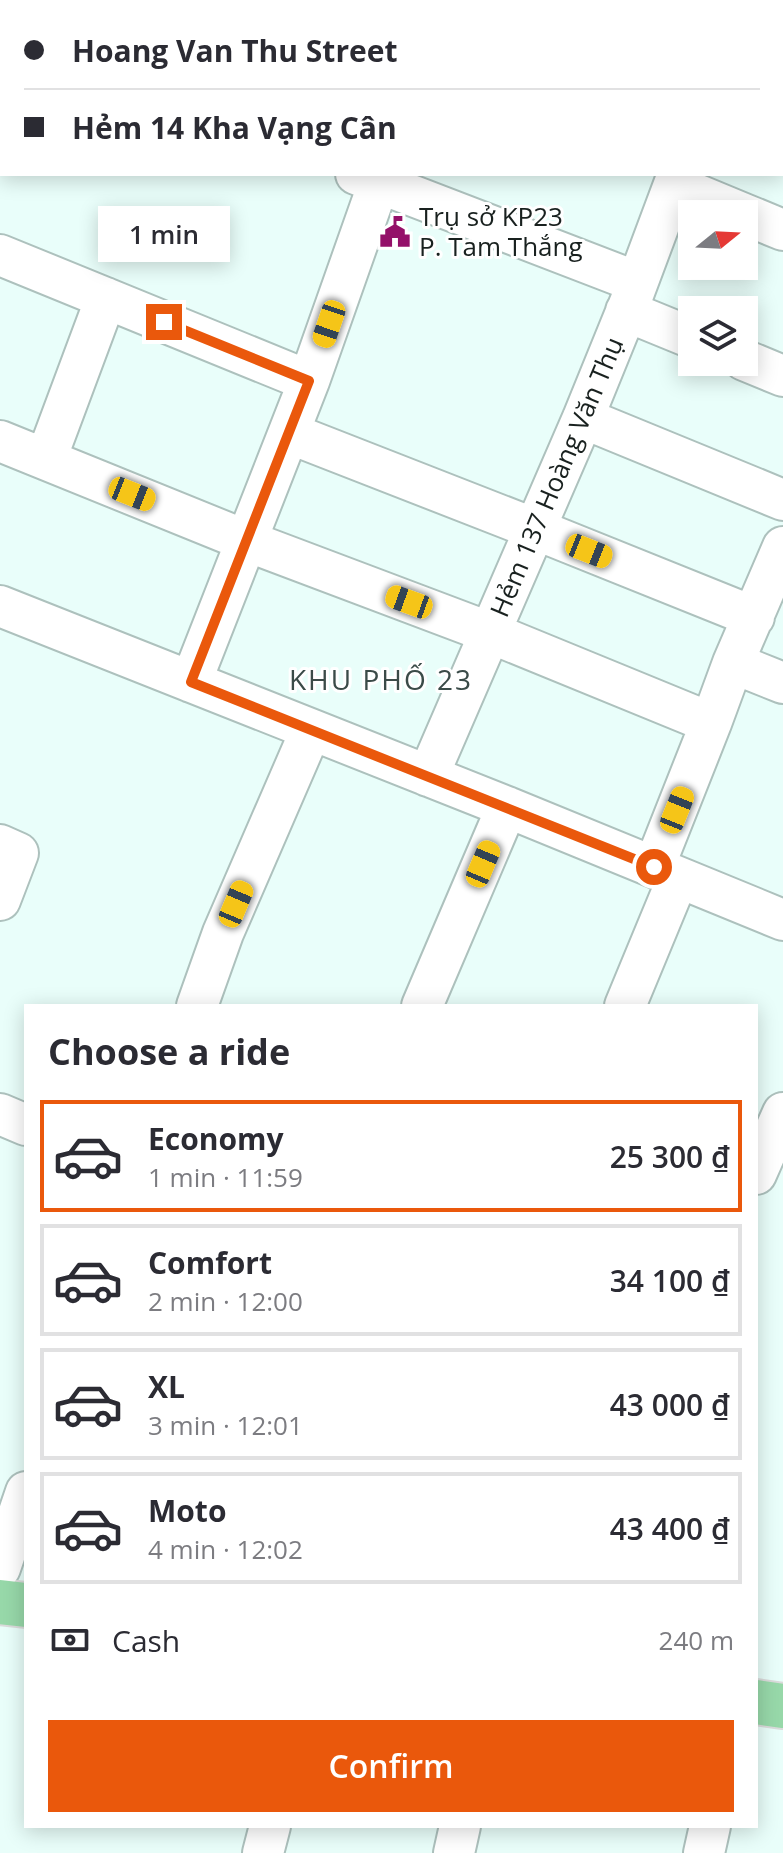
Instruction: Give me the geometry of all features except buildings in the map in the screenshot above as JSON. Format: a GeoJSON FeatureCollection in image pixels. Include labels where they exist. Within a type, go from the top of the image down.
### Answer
{"type":"FeatureCollection","features":[{"type":"Feature","properties":{"kind":"main road"},"geometry":{"type":"LineString","coordinates":[[0,1602],[24,1605]]}},
{"type":"Feature","properties":{"kind":"main road"},"geometry":{"type":"LineString","coordinates":[[758,1702],[783,1706]]}},
{"type":"Feature","properties":{"kind":"street"},"geometry":{"type":"LineString","coordinates":[[191,682],[309,381],[372,177],[632,297],[678,328]]}},
{"type":"Feature","properties":{"kind":"street"},"geometry":{"type":"LineString","coordinates":[[676,179],[717,200]]}},
{"type":"Feature","properties":{"kind":"street","name":"Hẻm 137 Hoàng Văn Thụ"},"geometry":{"type":"LineString","coordinates":[[428,776],[583,418],[676,179]]}},
{"type":"Feature","properties":{"kind":"street"},"geometry":{"type":"LineString","coordinates":[[758,220],[783,230]]}},
{"type":"Feature","properties":{"kind":"street"},"geometry":{"type":"LineString","coordinates":[[0,255],[309,381]]}},
{"type":"Feature","properties":{"kind":"street"},"geometry":{"type":"LineString","coordinates":[[46,459],[106,298]]}},
{"type":"Feature","properties":{"kind":"street"},"geometry":{"type":"LineString","coordinates":[[758,366],[783,376]]}},
{"type":"Feature","properties":{"kind":"street"},"geometry":{"type":"LineString","coordinates":[[583,418],[783,500]]}},
{"type":"Feature","properties":{"kind":"street"},"geometry":{"type":"LineString","coordinates":[[289,433],[754,617]]}},
{"type":"Feature","properties":{"kind":"street"},"geometry":{"type":"LineString","coordinates":[[0,441],[247,541],[491,633],[711,723]]}},
{"type":"Feature","properties":{"kind":"street"},"geometry":{"type":"LineString","coordinates":[[626,1004],[711,723],[783,547]]}},
{"type":"Feature","properties":{"kind":"street"},"geometry":{"type":"LineString","coordinates":[[0,606],[783,920]]}},
{"type":"Feature","properties":{"kind":"street"},"geometry":{"type":"LineString","coordinates":[[733,663],[783,683]]}},
{"type":"Feature","properties":{"kind":"street"},"geometry":{"type":"LineString","coordinates":[[198,1004],[223,933],[311,730]]}},
{"type":"Feature","properties":{"kind":"street"},"geometry":{"type":"LineString","coordinates":[[423,1004],[507,807]]}},
{"type":"Feature","properties":{"kind":"street"},"geometry":{"type":"LineString","coordinates":[[0,845],[18,853],[0,900]]}},
{"type":"Feature","properties":{"kind":"street"},"geometry":{"type":"LineString","coordinates":[[758,1169],[783,1113]]}},
{"type":"Feature","properties":{"kind":"street"},"geometry":{"type":"LineString","coordinates":[[0,1114],[24,1124]]}},
{"type":"Feature","properties":{"kind":"street"},"geometry":{"type":"LineString","coordinates":[[0,1568],[24,1498]]}},
{"type":"Feature","properties":{"kind":"street"},"geometry":{"type":"LineString","coordinates":[[263,1853],[269,1828]]}},
{"type":"Feature","properties":{"kind":"street"},"geometry":{"type":"LineString","coordinates":[[454,1853],[460,1828]]}},
{"type":"Feature","properties":{"kind":"street"},"geometry":{"type":"LineString","coordinates":[[704,1853],[710,1828]]}},
{"type":"Feature","properties":{"kind":"place","name":"Trụ sở KP23 P. Tam Thắng"},"geometry":{"type":"Point","coordinates":[395,232]}},
{"type":"Feature","properties":{"kind":"district","name":"KHU PHỐ 23"},"geometry":{"type":"Point","coordinates":[381,680]}},
{"type":"Feature","properties":{"kind":"route"},"geometry":{"type":"LineString","coordinates":[[164,322],[309,381],[191,682],[654,867]]}}]}
